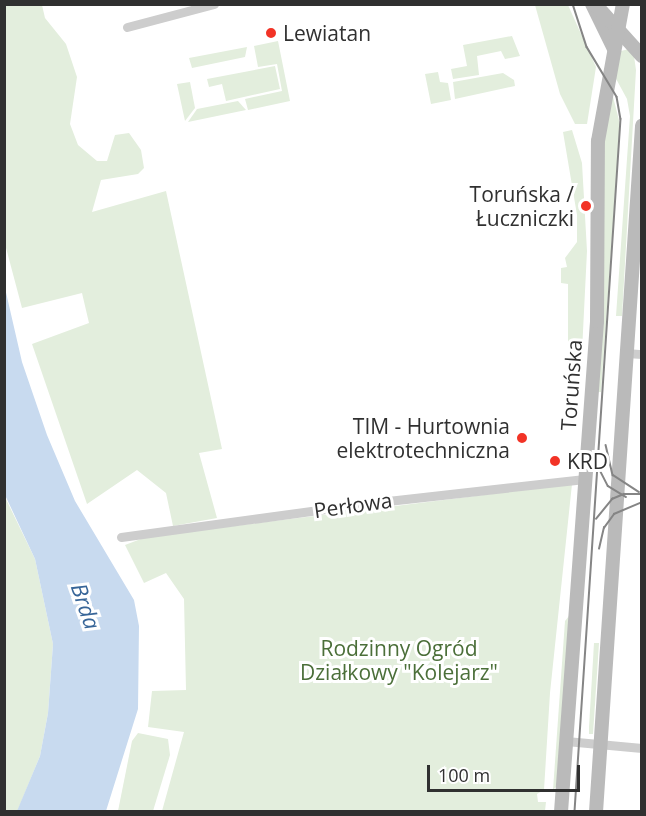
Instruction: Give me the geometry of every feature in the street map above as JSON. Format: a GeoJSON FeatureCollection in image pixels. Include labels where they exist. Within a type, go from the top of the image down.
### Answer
{"type":"FeatureCollection","features":[{"type":"Feature","properties":{"kind":"main road"},"geometry":{"type":"LineString","coordinates":[[594,4],[642,56]]}},
{"type":"Feature","properties":{"kind":"main road"},"geometry":{"type":"LineString","coordinates":[[594,4],[614,49]]}},
{"type":"Feature","properties":{"kind":"main road","name":"Toruńska"},"geometry":{"type":"LineString","coordinates":[[561,812],[597,321],[598,141],[623,4]]}},
{"type":"Feature","properties":{"kind":"main road"},"geometry":{"type":"LineString","coordinates":[[596,812],[642,126]]}},
{"type":"Feature","properties":{"kind":"street"},"geometry":{"type":"LineString","coordinates":[[127,27],[214,4]]}},
{"type":"Feature","properties":{"kind":"street"},"geometry":{"type":"LineString","coordinates":[[626,353],[642,354]]}},
{"type":"Feature","properties":{"kind":"street","name":"Perłowa"},"geometry":{"type":"LineString","coordinates":[[121,537],[370,503],[585,479]]}},
{"type":"Feature","properties":{"kind":"street"},"geometry":{"type":"LineString","coordinates":[[566,741],[642,748]]}},
{"type":"Feature","properties":{"kind":"green space"},"geometry":{"type":"Polygon","coordinates":[[[4,5],[42,5],[45,18],[66,44],[77,77],[70,124],[78,145],[97,161],[107,161],[115,135],[129,133],[141,150],[144,168],[138,174],[101,180],[92,212],[166,191],[222,449],[199,453],[217,518],[173,526],[166,493],[137,470],[87,504],[32,344],[89,323],[82,293],[22,308],[5,244],[4,5]]]}},
{"type":"Feature","properties":{"kind":"green space"},"geometry":{"type":"Polygon","coordinates":[[[535,5],[568,5],[596,67],[587,124],[575,124],[560,94],[535,5]]]}},
{"type":"Feature","properties":{"kind":"green space"},"geometry":{"type":"Polygon","coordinates":[[[512,36],[520,56],[505,59],[501,51],[477,56],[479,75],[453,79],[451,69],[467,66],[463,45],[512,36]]]}},
{"type":"Feature","properties":{"kind":"green space"},"geometry":{"type":"Polygon","coordinates":[[[278,41],[290,101],[248,110],[245,99],[282,91],[277,64],[258,67],[254,46],[278,41]]]}},
{"type":"Feature","properties":{"kind":"green space"},"geometry":{"type":"Polygon","coordinates":[[[247,47],[245,57],[192,68],[189,58],[247,47]]]}},
{"type":"Feature","properties":{"kind":"green space"},"geometry":{"type":"Polygon","coordinates":[[[629,49],[634,56],[636,70],[622,316],[616,316],[630,116],[627,99],[614,75],[621,51],[629,49]]]}},
{"type":"Feature","properties":{"kind":"green space"},"geometry":{"type":"Polygon","coordinates":[[[275,66],[280,89],[226,101],[222,84],[209,87],[207,79],[275,66]]]}},
{"type":"Feature","properties":{"kind":"green space"},"geometry":{"type":"Polygon","coordinates":[[[438,72],[440,82],[448,83],[451,100],[431,104],[425,74],[438,72]]]}},
{"type":"Feature","properties":{"kind":"green space"},"geometry":{"type":"Polygon","coordinates":[[[503,73],[514,80],[515,86],[455,99],[453,82],[503,73]]]}},
{"type":"Feature","properties":{"kind":"green space"},"geometry":{"type":"Polygon","coordinates":[[[190,82],[195,108],[185,121],[177,84],[190,82]]]}},
{"type":"Feature","properties":{"kind":"green space"},"geometry":{"type":"Polygon","coordinates":[[[611,89],[620,124],[601,392],[597,392],[602,163],[611,89]]]}},
{"type":"Feature","properties":{"kind":"green space"},"geometry":{"type":"Polygon","coordinates":[[[238,101],[246,110],[188,122],[197,109],[238,101]]]}},
{"type":"Feature","properties":{"kind":"green space"},"geometry":{"type":"Polygon","coordinates":[[[572,130],[582,163],[587,251],[580,392],[578,392],[579,375],[568,375],[568,284],[561,283],[561,268],[567,267],[565,258],[577,242],[577,215],[563,132],[572,130]]]}},
{"type":"Feature","properties":{"kind":"green space","name":"Rodzinny Ogród Działkowy \"Kolejarz\""},"geometry":{"type":"Polygon","coordinates":[[[572,484],[550,693],[544,790],[537,794],[538,802],[546,802],[545,811],[162,811],[184,732],[148,727],[152,691],[186,690],[184,599],[166,573],[144,583],[125,545],[146,537],[572,484]]]}},
{"type":"Feature","properties":{"kind":"green space"},"geometry":{"type":"Polygon","coordinates":[[[4,495],[35,559],[53,644],[48,713],[40,756],[17,812],[4,811],[4,495]]]}},
{"type":"Feature","properties":{"kind":"green space"},"geometry":{"type":"Polygon","coordinates":[[[569,616],[557,786],[553,790],[565,621],[569,616]]]}},
{"type":"Feature","properties":{"kind":"green space"},"geometry":{"type":"Polygon","coordinates":[[[594,643],[599,643],[593,734],[589,734],[589,727],[594,643]]]}},
{"type":"Feature","properties":{"kind":"green space"},"geometry":{"type":"Polygon","coordinates":[[[138,733],[168,739],[170,755],[153,811],[118,811],[132,741],[138,733]]]}},
{"type":"Feature","properties":{"kind":"water","name":"Brda"},"geometry":{"type":"Polygon","coordinates":[[[5,288],[22,362],[47,435],[75,501],[134,600],[139,626],[138,709],[106,811],[17,811],[40,756],[48,713],[53,644],[35,559],[5,495],[5,288]]]}},
{"type":"Feature","properties":{"kind":"tram line"},"geometry":{"type":"LineString","coordinates":[[573,4],[587,47],[617,97],[621,119],[575,812]]}},
{"type":"Feature","properties":{"kind":"tram line"},"geometry":{"type":"LineString","coordinates":[[606,445],[613,475],[639,492]]}},
{"type":"Feature","properties":{"kind":"tram line"},"geometry":{"type":"LineString","coordinates":[[599,468],[608,486],[626,497]]}},
{"type":"Feature","properties":{"kind":"tram line"},"geometry":{"type":"LineString","coordinates":[[596,519],[612,499],[624,494],[642,494]]}},
{"type":"Feature","properties":{"kind":"tram line"},"geometry":{"type":"LineString","coordinates":[[599,549],[604,528],[614,514],[642,502]]}},
{"type":"Feature","properties":{"kind":"place","name":"Lewiatan"},"geometry":{"type":"Point","coordinates":[271,33]}},
{"type":"Feature","properties":{"kind":"place","name":"Toruńska / Łuczniczki"},"geometry":{"type":"Point","coordinates":[586,206]}},
{"type":"Feature","properties":{"kind":"place","name":"TIM - Hurtownia elektrotechniczna"},"geometry":{"type":"Point","coordinates":[522,438]}},
{"type":"Feature","properties":{"kind":"place","name":"KRD"},"geometry":{"type":"Point","coordinates":[555,461]}}]}
